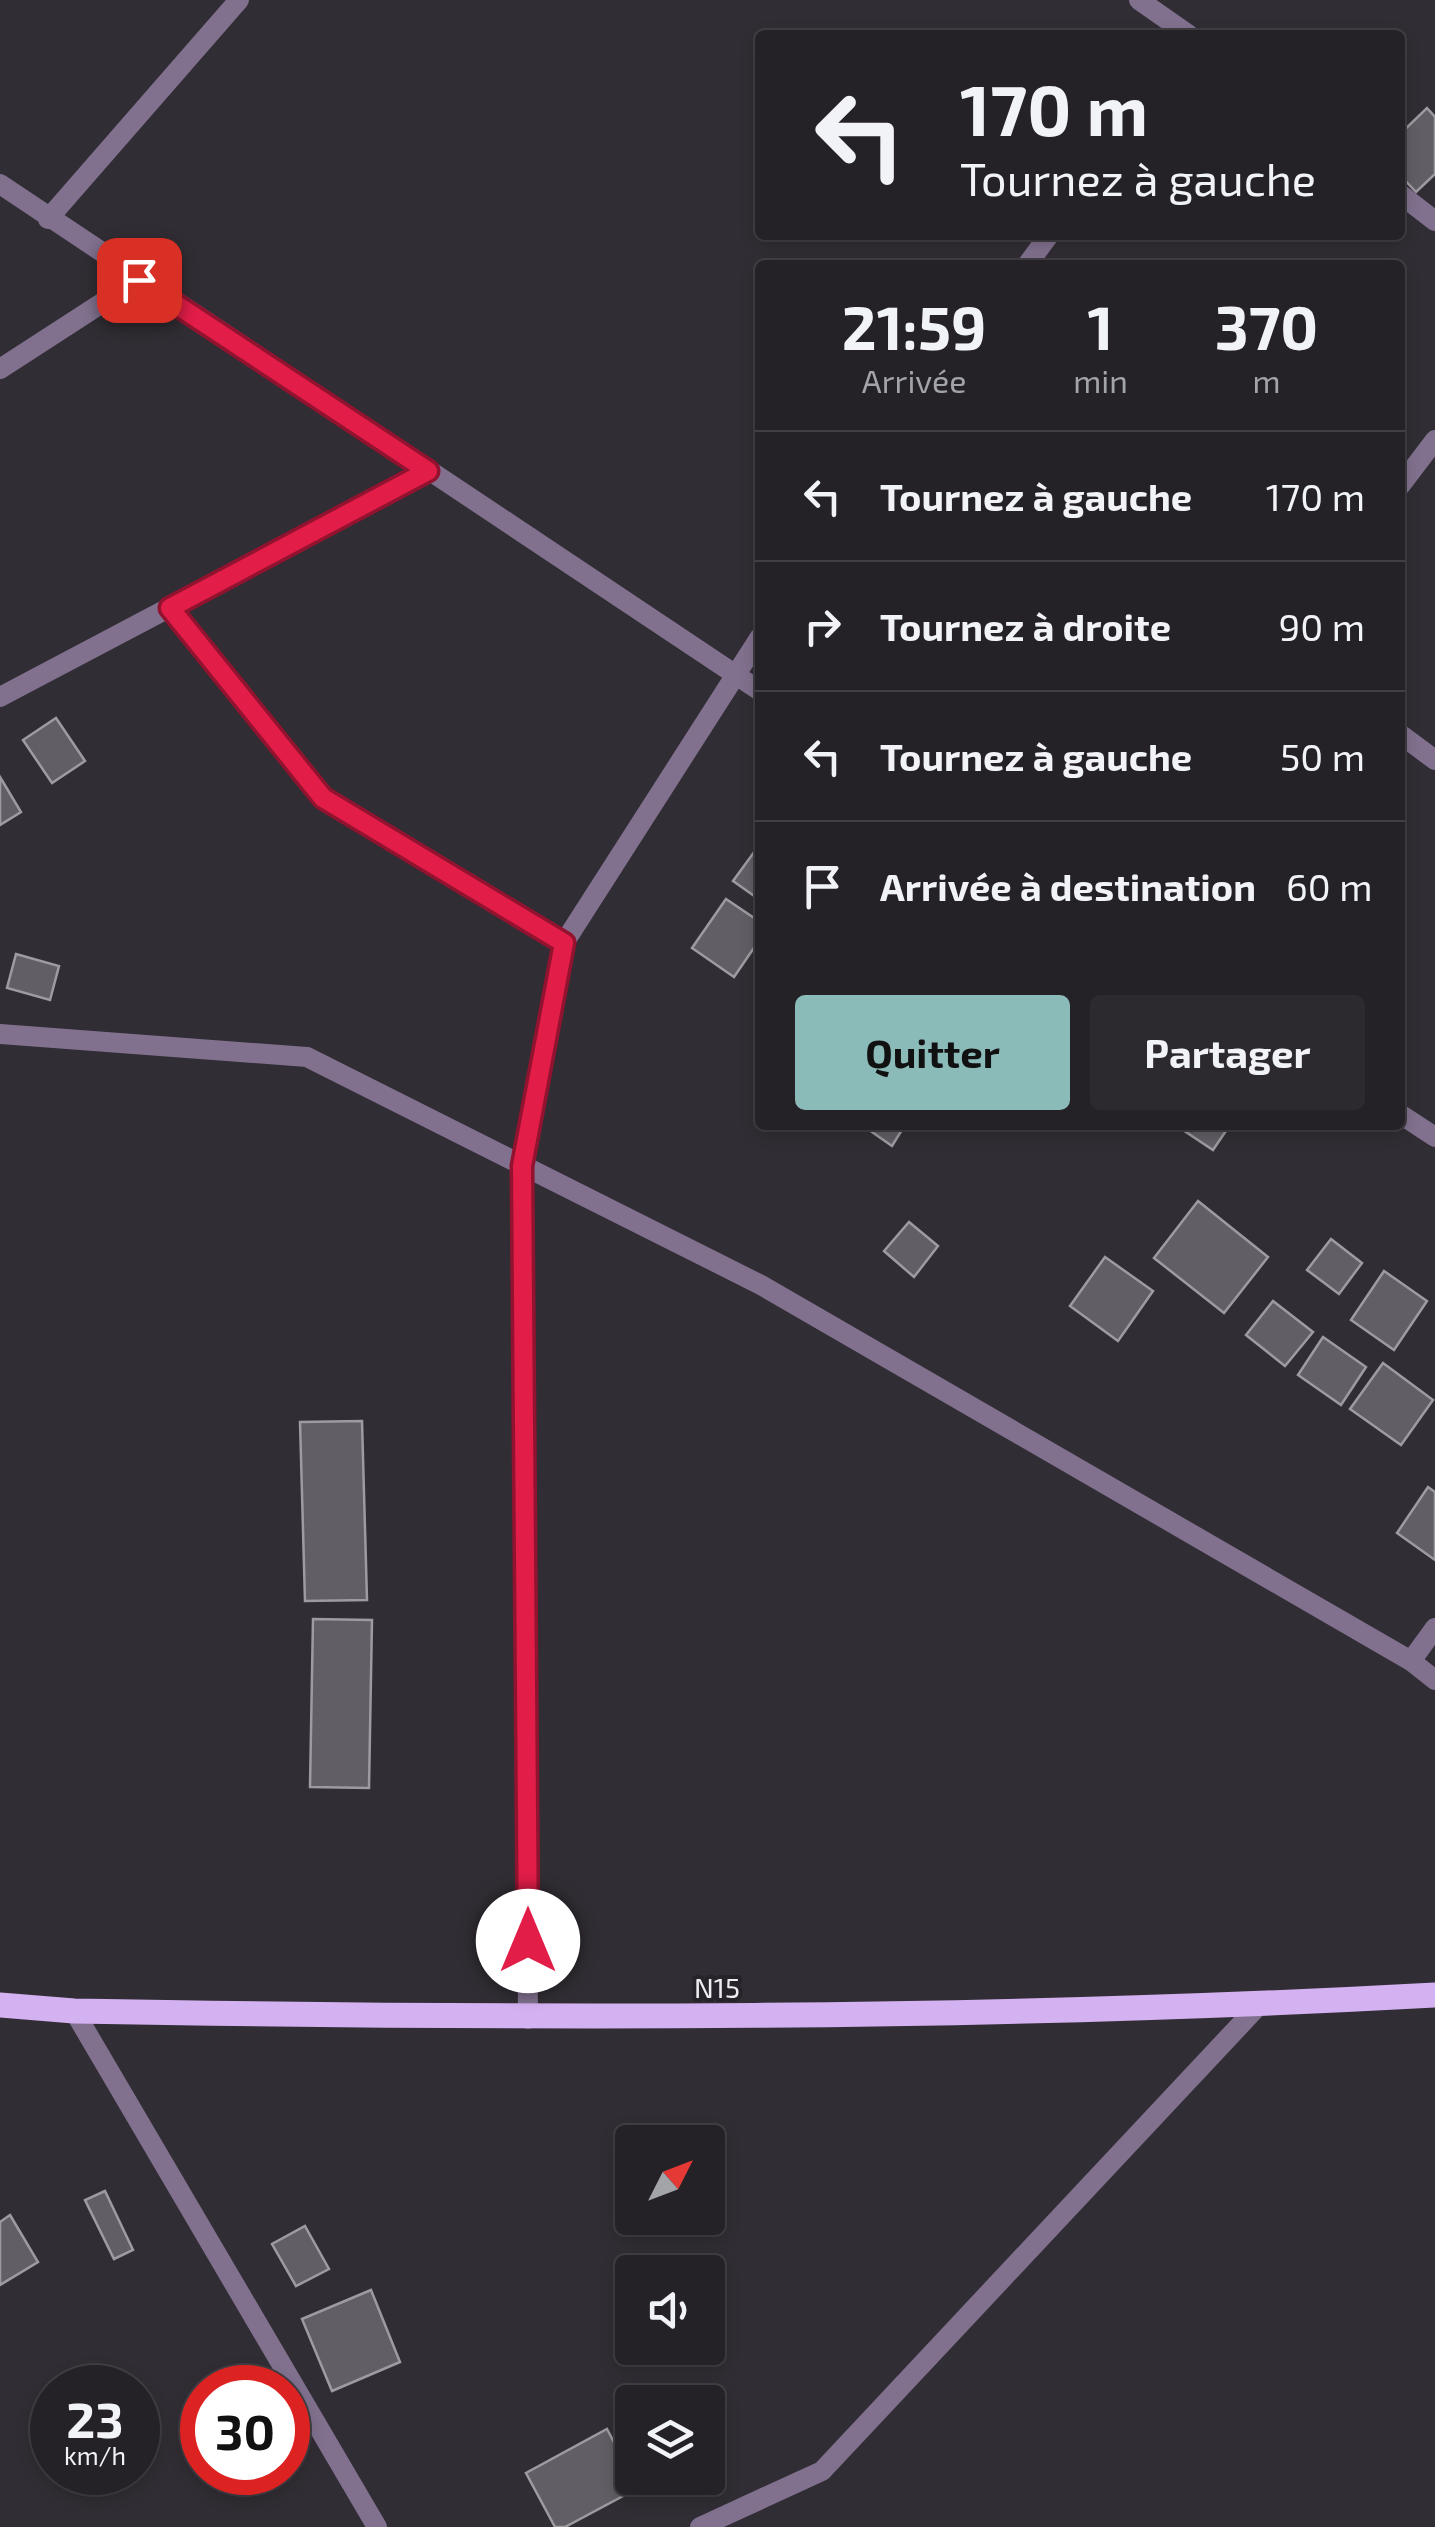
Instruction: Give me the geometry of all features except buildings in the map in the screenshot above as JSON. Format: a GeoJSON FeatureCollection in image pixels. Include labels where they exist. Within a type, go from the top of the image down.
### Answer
{"type":"FeatureCollection","features":[{"type":"Feature","properties":{"kind":"main road","name":"N15"},"geometry":{"type":"LineString","coordinates":[[0,2005],[74,2011],[528,2019],[880,2017],[1435,1995]]}},
{"type":"Feature","properties":{"kind":"street"},"geometry":{"type":"LineString","coordinates":[[48,220],[239,0]]}},
{"type":"Feature","properties":{"kind":"street"},"geometry":{"type":"LineString","coordinates":[[1140,0],[1182,30]]}},
{"type":"Feature","properties":{"kind":"street"},"geometry":{"type":"LineString","coordinates":[[0,184],[48,220],[755,687]]}},
{"type":"Feature","properties":{"kind":"street"},"geometry":{"type":"LineString","coordinates":[[1405,198],[1435,221]]}},
{"type":"Feature","properties":{"kind":"street"},"geometry":{"type":"LineString","coordinates":[[0,369],[139,280]]}},
{"type":"Feature","properties":{"kind":"street"},"geometry":{"type":"LineString","coordinates":[[1405,479],[1435,440]]}},
{"type":"Feature","properties":{"kind":"street"},"geometry":{"type":"LineString","coordinates":[[0,698],[428,471]]}},
{"type":"Feature","properties":{"kind":"street"},"geometry":{"type":"LineString","coordinates":[[170,608],[323,798],[564,943]]}},
{"type":"Feature","properties":{"kind":"street"},"geometry":{"type":"LineString","coordinates":[[528,2019],[522,1166],[564,943],[755,644]]}},
{"type":"Feature","properties":{"kind":"street"},"geometry":{"type":"LineString","coordinates":[[1405,738],[1435,760]]}},
{"type":"Feature","properties":{"kind":"street"},"geometry":{"type":"LineString","coordinates":[[0,1034],[306,1057],[761,1285],[1411,1661],[1435,1680]]}},
{"type":"Feature","properties":{"kind":"street"},"geometry":{"type":"LineString","coordinates":[[1405,1117],[1435,1137]]}},
{"type":"Feature","properties":{"kind":"street"},"geometry":{"type":"LineString","coordinates":[[1411,1661],[1435,1628]]}},
{"type":"Feature","properties":{"kind":"street"},"geometry":{"type":"LineString","coordinates":[[700,2527],[822,2471],[1259,2004]]}},
{"type":"Feature","properties":{"kind":"street"},"geometry":{"type":"LineString","coordinates":[[74,2011],[377,2527]]}},
{"type":"Feature","properties":{"kind":"route"},"geometry":{"type":"LineString","coordinates":[[139,280],[428,471],[170,608],[323,798],[564,943],[522,1166],[528,1941]]}}]}
